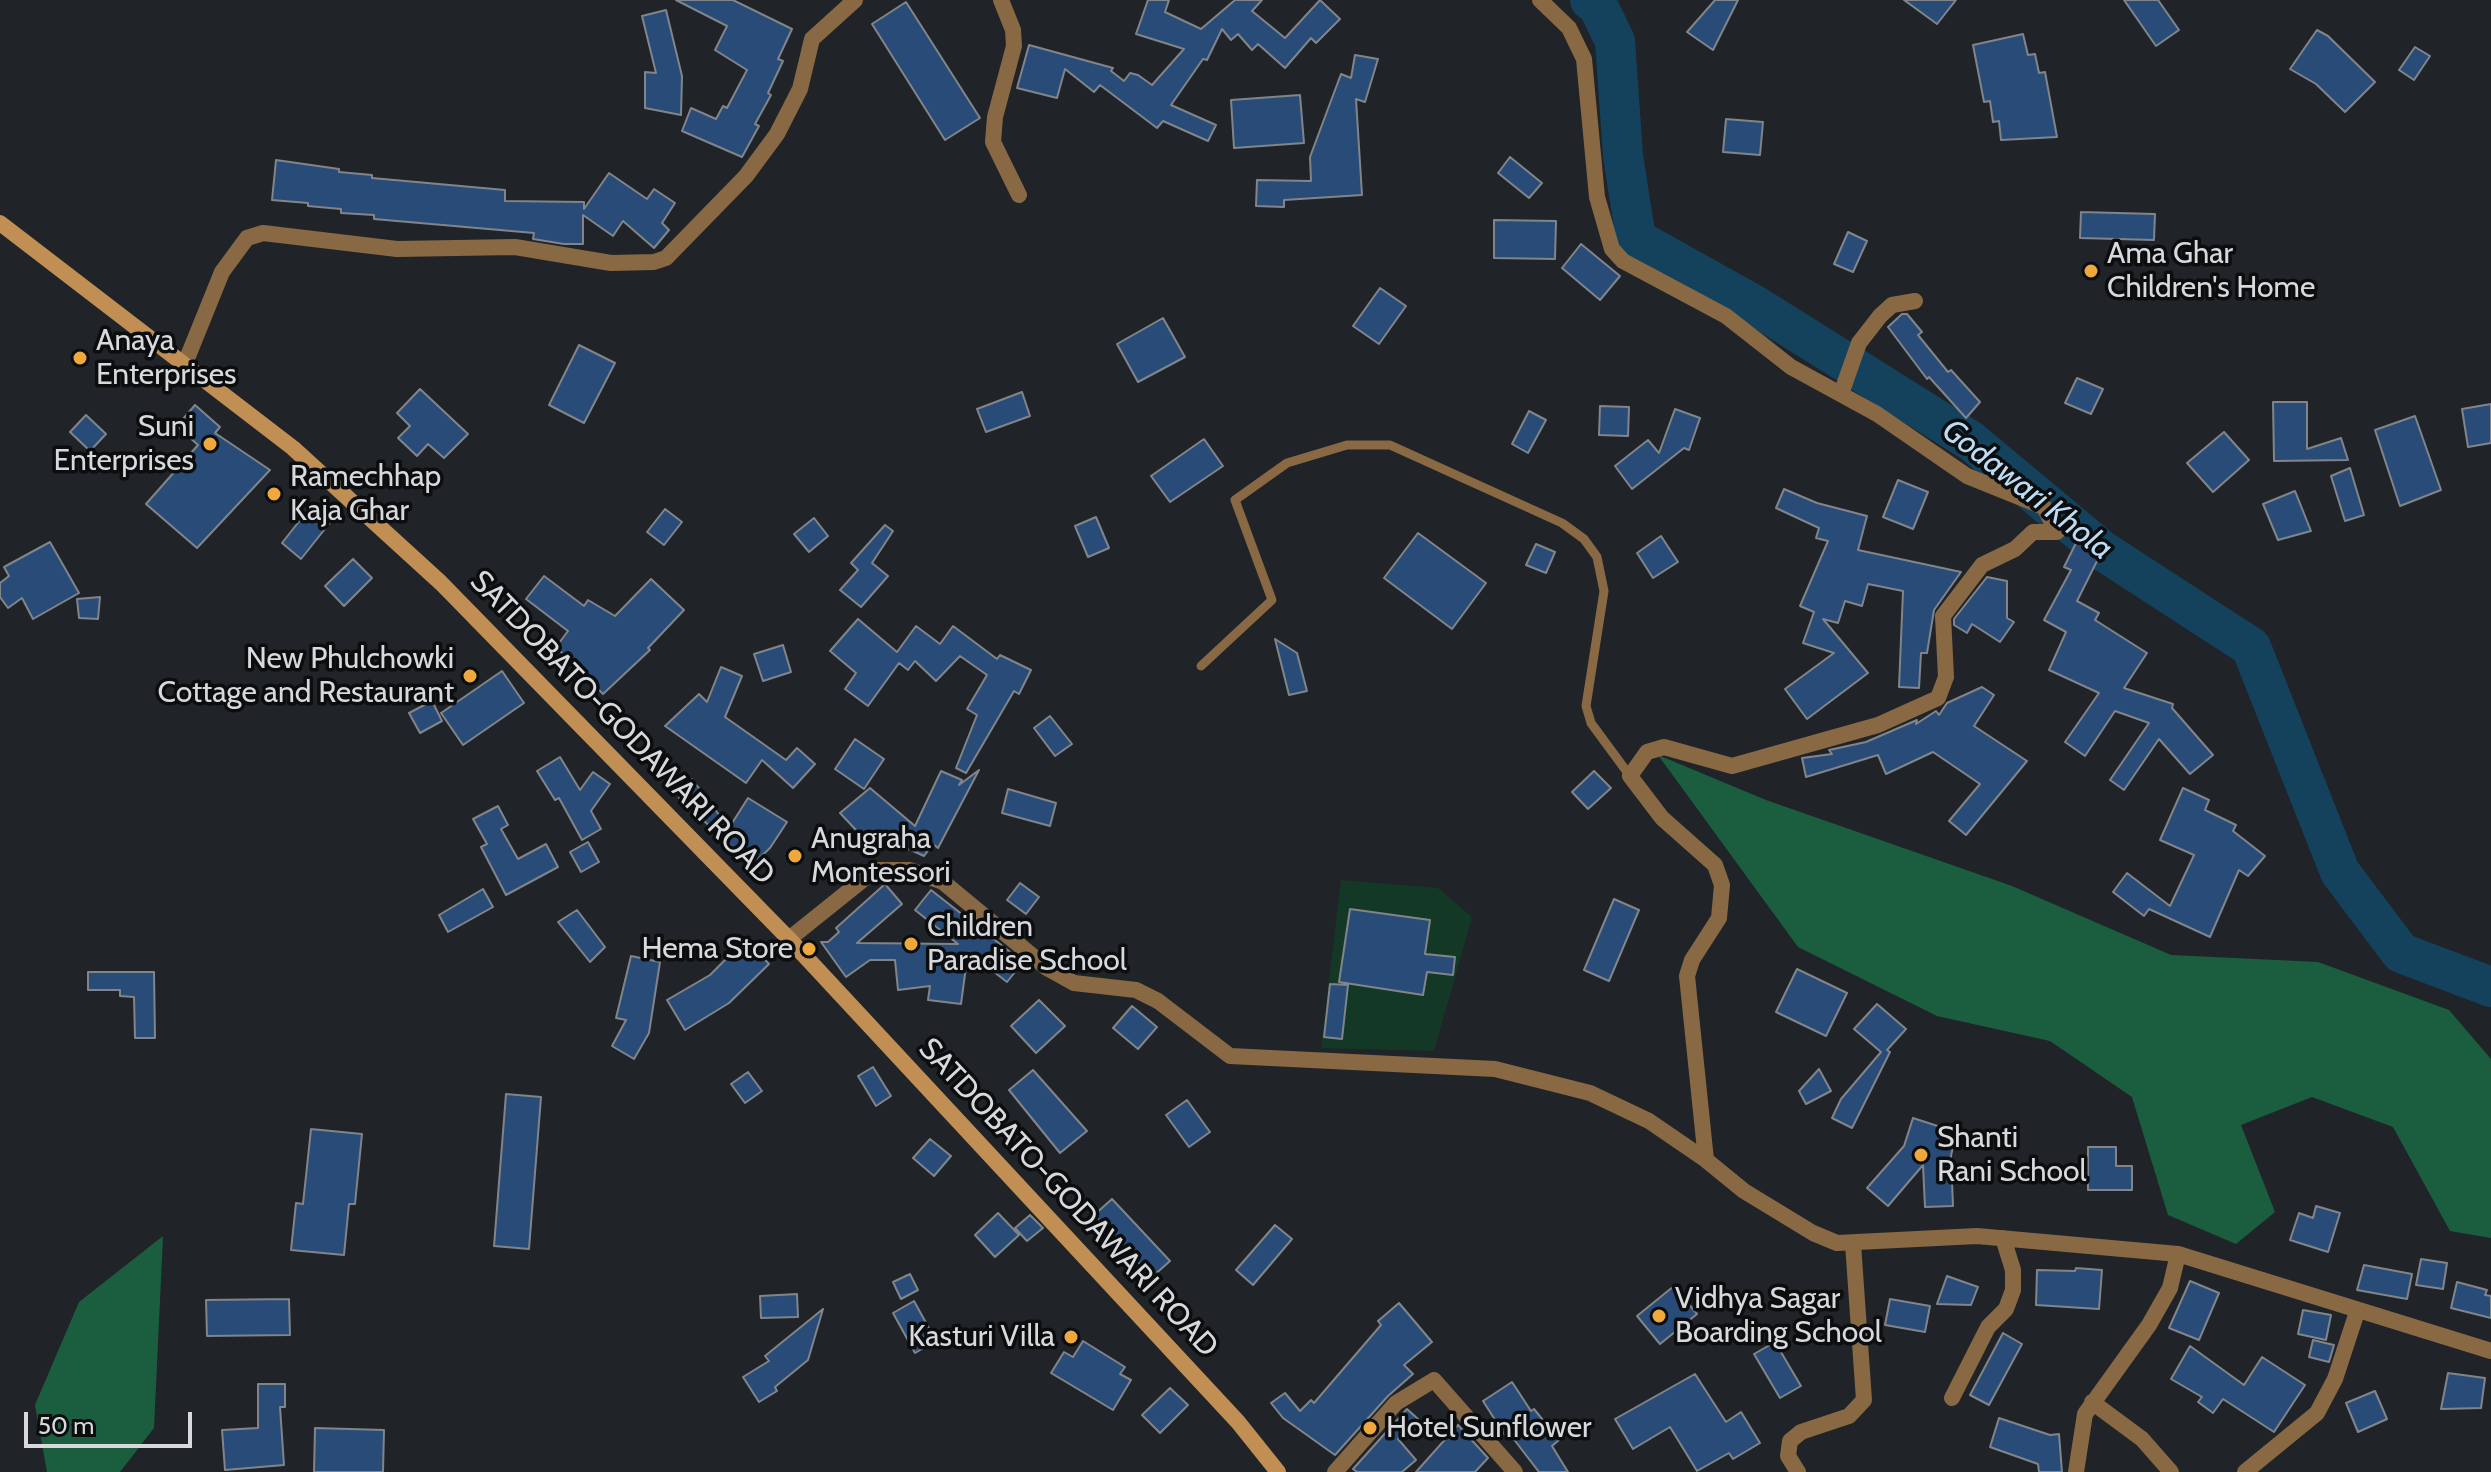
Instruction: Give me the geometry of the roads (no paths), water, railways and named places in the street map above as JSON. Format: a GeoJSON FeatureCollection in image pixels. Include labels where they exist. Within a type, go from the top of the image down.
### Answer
{"type":"FeatureCollection","features":[{"type":"Feature","properties":{"kind":"street"},"geometry":{"type":"LineString","coordinates":[[184,366],[227,262],[247,238],[263,233],[397,249],[515,247],[611,263],[638,263],[666,258],[746,176],[777,134],[800,89],[812,39],[855,0]]}},
{"type":"Feature","properties":{"kind":"street"},"geometry":{"type":"LineString","coordinates":[[1001,0],[1013,30],[1014,46],[995,117],[993,142],[1019,195]]}},
{"type":"Feature","properties":{"kind":"street"},"geometry":{"type":"LineString","coordinates":[[1540,0],[1569,28],[1584,59],[1597,197],[1612,249],[1623,261],[1726,316],[1791,367],[1841,394],[1967,476],[2044,507],[2057,532],[2033,532],[2015,549],[1982,565],[1943,616],[1946,677],[1938,698],[1878,725],[1732,766],[1664,747],[1647,752],[1630,776],[1662,818],[1715,865],[1722,885],[1719,918],[1692,960],[1687,976],[1706,1160]]}},
{"type":"Feature","properties":{"kind":"street","name":"SATDOBATO-GODAWARI ROAD"},"geometry":{"type":"LineString","coordinates":[[0,223],[293,448],[441,583],[789,939],[1228,1410],[1278,1472]]}},
{"type":"Feature","properties":{"kind":"street"},"geometry":{"type":"LineString","coordinates":[[1841,394],[1859,343],[1892,305],[1915,301]]}},
{"type":"Feature","properties":{"kind":"street"},"geometry":{"type":"LineString","coordinates":[[789,939],[875,870],[910,870],[943,882],[1047,968],[1074,983],[1136,990],[1158,1001],[1230,1056],[1495,1069],[1590,1093],[1649,1121],[1706,1160],[1744,1191],[1813,1233],[1837,1243],[1977,1236],[2178,1254],[2357,1312],[2491,1351]]}},
{"type":"Feature","properties":{"kind":"street"},"geometry":{"type":"LineString","coordinates":[[1952,1398],[1988,1327],[2006,1309],[2013,1290],[2013,1270],[2003,1238]]}},
{"type":"Feature","properties":{"kind":"street"},"geometry":{"type":"LineString","coordinates":[[1798,1472],[1788,1456],[1790,1441],[1801,1432],[1849,1416],[1864,1400],[1865,1374],[1853,1291],[1853,1244]]}},
{"type":"Feature","properties":{"kind":"street"},"geometry":{"type":"LineString","coordinates":[[2076,1472],[2085,1414],[2163,1301],[2178,1254]]}},
{"type":"Feature","properties":{"kind":"street"},"geometry":{"type":"LineString","coordinates":[[2245,1472],[2317,1413],[2335,1379],[2357,1312]]}},
{"type":"Feature","properties":{"kind":"street"},"geometry":{"type":"LineString","coordinates":[[1335,1472],[1396,1403],[1434,1380],[1515,1472]]}},
{"type":"Feature","properties":{"kind":"street"},"geometry":{"type":"LineString","coordinates":[[2092,1402],[2142,1439],[2171,1472]]}},
{"type":"Feature","properties":{"kind":"lane"},"geometry":{"type":"LineString","coordinates":[[1201,666],[1272,600],[1235,500],[1287,463],[1347,445],[1390,445],[1562,523],[1584,539],[1597,557],[1604,591],[1586,706],[1591,723],[1630,776]]}},
{"type":"Feature","properties":{"kind":"waterway","name":"Godawari Khola"},"geometry":{"type":"LineString","coordinates":[[1590,0],[1598,6],[1615,41],[1623,156],[1636,239],[1756,306],[1971,441],[2103,551],[2251,647],[2340,872],[2401,953],[2491,987]]}},
{"type":"Feature","properties":{"kind":"place","name":"Ama Ghar Children's Home"},"geometry":{"type":"Point","coordinates":[2091,271]}},
{"type":"Feature","properties":{"kind":"place","name":"Anaya Enterprises"},"geometry":{"type":"Point","coordinates":[80,358]}},
{"type":"Feature","properties":{"kind":"place","name":"Suni Enterprises"},"geometry":{"type":"Point","coordinates":[210,444]}},
{"type":"Feature","properties":{"kind":"place","name":"Ramechhap Kaja Ghar"},"geometry":{"type":"Point","coordinates":[274,494]}},
{"type":"Feature","properties":{"kind":"place","name":"New Phulchowki Cottage and Restaurant"},"geometry":{"type":"Point","coordinates":[470,676]}},
{"type":"Feature","properties":{"kind":"place","name":"Anugraha Montessori"},"geometry":{"type":"Point","coordinates":[795,856]}},
{"type":"Feature","properties":{"kind":"place","name":"Children Paradise School"},"geometry":{"type":"Point","coordinates":[911,944]}},
{"type":"Feature","properties":{"kind":"place","name":"Hema Store"},"geometry":{"type":"Point","coordinates":[809,949]}},
{"type":"Feature","properties":{"kind":"place","name":"Shanti Rani School"},"geometry":{"type":"Point","coordinates":[1921,1155]}},
{"type":"Feature","properties":{"kind":"place","name":"Vidhya Sagar Boarding School"},"geometry":{"type":"Point","coordinates":[1659,1316]}},
{"type":"Feature","properties":{"kind":"place","name":"Kasturi Villa"},"geometry":{"type":"Point","coordinates":[1071,1337]}},
{"type":"Feature","properties":{"kind":"place","name":"Hotel Sunflower"},"geometry":{"type":"Point","coordinates":[1370,1428]}}]}
